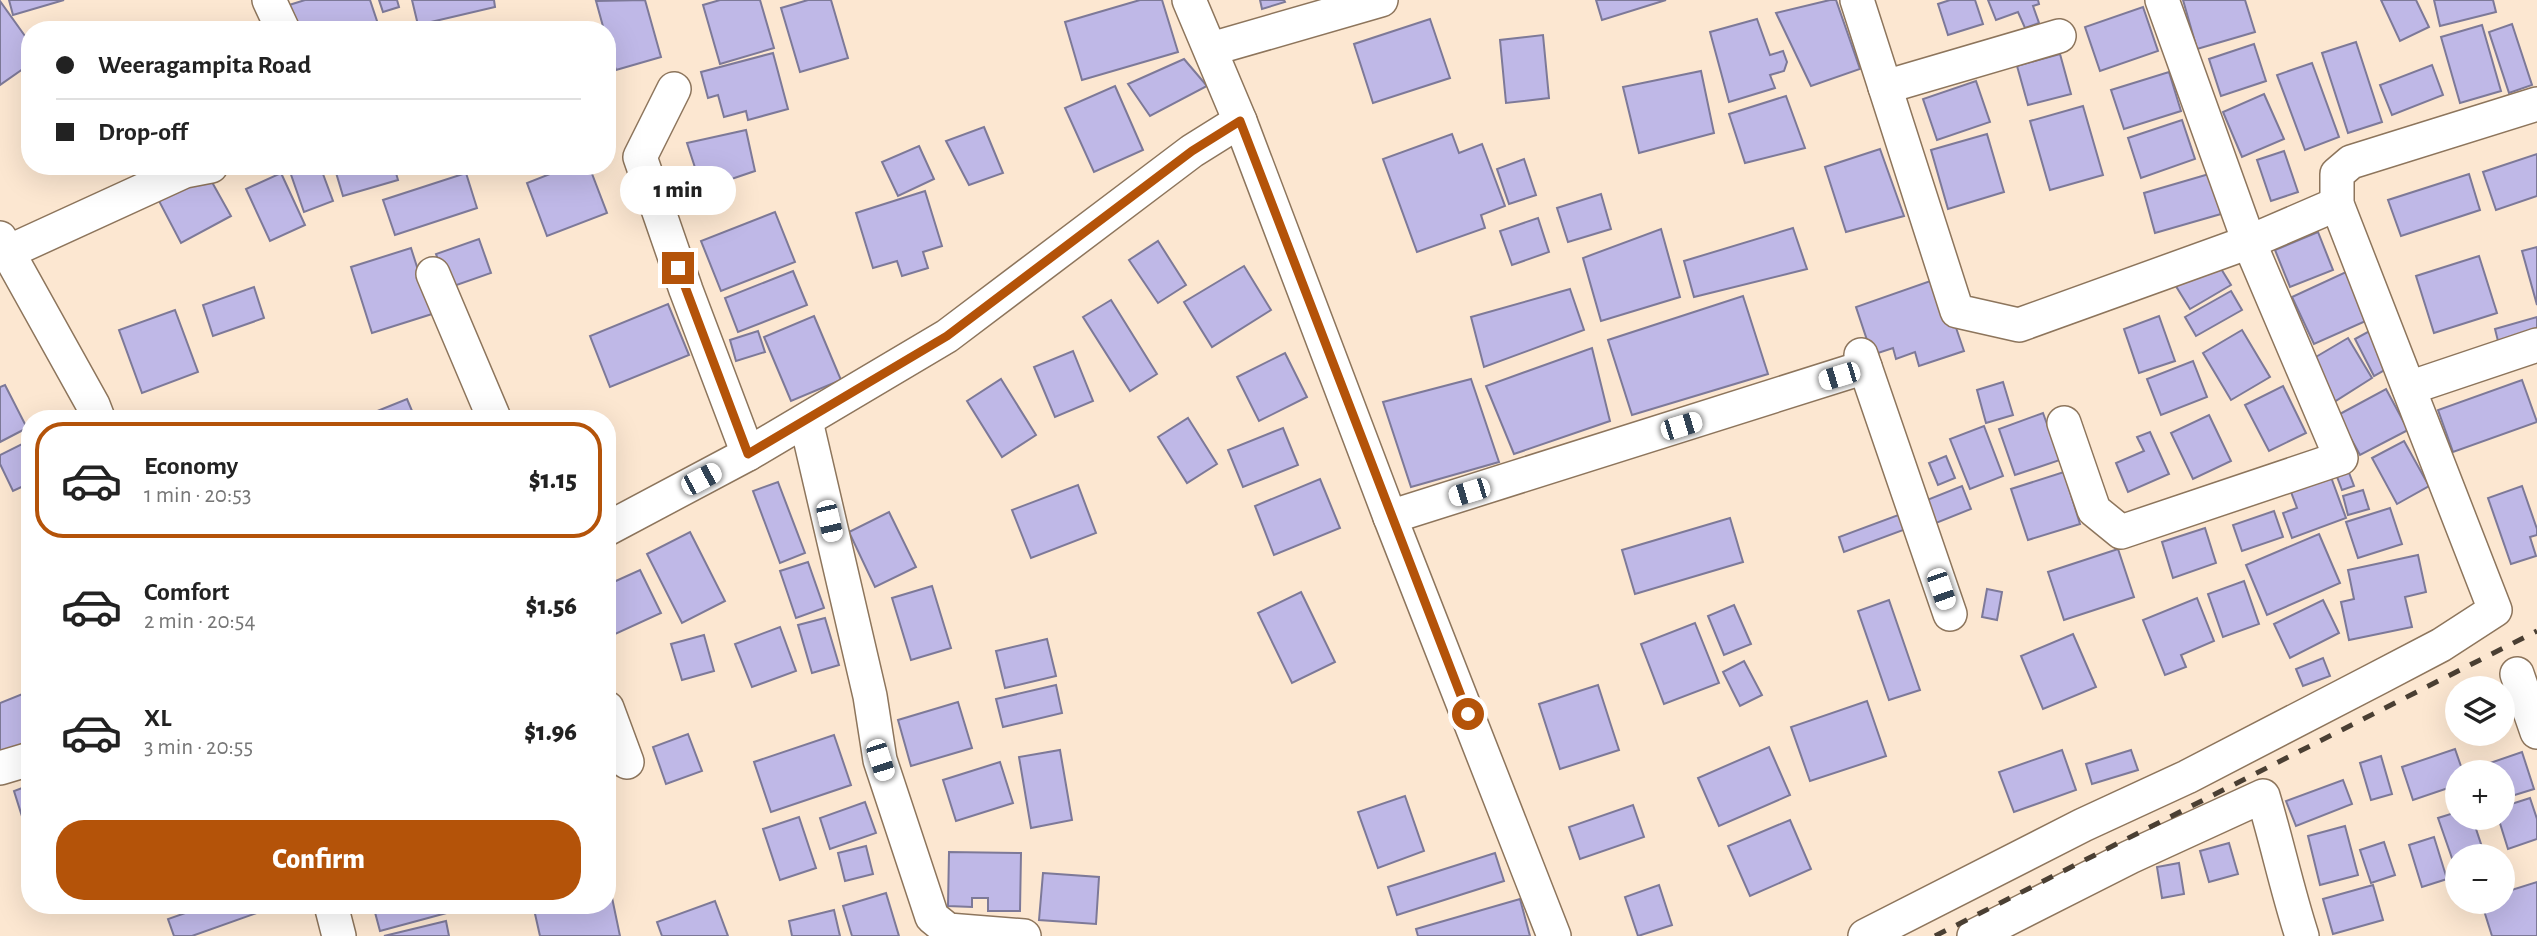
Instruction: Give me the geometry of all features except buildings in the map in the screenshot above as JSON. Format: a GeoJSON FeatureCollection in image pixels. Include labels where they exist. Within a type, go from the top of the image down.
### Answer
{"type":"FeatureCollection","features":[{"type":"Feature","properties":{"kind":"street"},"geometry":{"type":"LineString","coordinates":[[269,0],[279,21]]}},
{"type":"Feature","properties":{"kind":"street"},"geometry":{"type":"LineString","coordinates":[[1189,0],[1240,121],[1390,517],[1554,936]]}},
{"type":"Feature","properties":{"kind":"street"},"geometry":{"type":"LineString","coordinates":[[1211,49],[1381,0]]}},
{"type":"Feature","properties":{"kind":"street"},"geometry":{"type":"LineString","coordinates":[[1857,0],[1957,311],[2019,325],[2249,242],[2337,204]]}},
{"type":"Feature","properties":{"kind":"street"},"geometry":{"type":"LineString","coordinates":[[2064,423],[2094,510],[2121,532],[2341,458],[2249,242],[2162,0]]}},
{"type":"Feature","properties":{"kind":"street"},"geometry":{"type":"LineString","coordinates":[[1885,87],[2059,36]]}},
{"type":"Feature","properties":{"kind":"street"},"geometry":{"type":"LineString","coordinates":[[674,89],[640,157],[686,290],[748,454]]}},
{"type":"Feature","properties":{"kind":"street"},"geometry":{"type":"LineString","coordinates":[[1865,936],[2082,825],[2275,732],[2441,645],[2496,610],[2337,204],[2337,174],[2351,162],[2537,104]]}},
{"type":"Feature","properties":{"kind":"street"},"geometry":{"type":"LineString","coordinates":[[616,524],[748,454],[947,336],[1192,151],[1240,121]]}},
{"type":"Feature","properties":{"kind":"street"},"geometry":{"type":"LineString","coordinates":[[95,410],[4,245],[175,175]]}},
{"type":"Feature","properties":{"kind":"street"},"geometry":{"type":"LineString","coordinates":[[433,274],[491,410]]}},
{"type":"Feature","properties":{"kind":"street"},"geometry":{"type":"LineString","coordinates":[[2409,388],[2537,345]]}},
{"type":"Feature","properties":{"kind":"street"},"geometry":{"type":"LineString","coordinates":[[1390,517],[1863,361],[1950,614]]}},
{"type":"Feature","properties":{"kind":"street"},"geometry":{"type":"LineString","coordinates":[[806,421],[870,696],[880,760],[932,917],[948,930],[1024,936]]}},
{"type":"Feature","properties":{"kind":"street"},"geometry":{"type":"LineString","coordinates":[[2517,674],[2537,732]]}},
{"type":"Feature","properties":{"kind":"street"},"geometry":{"type":"LineString","coordinates":[[616,732],[627,762]]}},
{"type":"Feature","properties":{"kind":"street"},"geometry":{"type":"LineString","coordinates":[[0,768],[21,762]]}},
{"type":"Feature","properties":{"kind":"street"},"geometry":{"type":"LineString","coordinates":[[1974,936],[2130,857],[2263,796],[2277,841],[2287,890],[2302,936]]}},
{"type":"Feature","properties":{"kind":"street"},"geometry":{"type":"LineString","coordinates":[[333,914],[339,936]]}},
{"type":"Feature","properties":{"kind":"railway"},"geometry":{"type":"LineString","coordinates":[[1935,936],[2537,631]]}},
{"type":"Feature","properties":{"kind":"route"},"geometry":{"type":"LineString","coordinates":[[678,268],[748,454],[947,336],[1192,151],[1240,121],[1390,517],[1468,714]]}}]}
